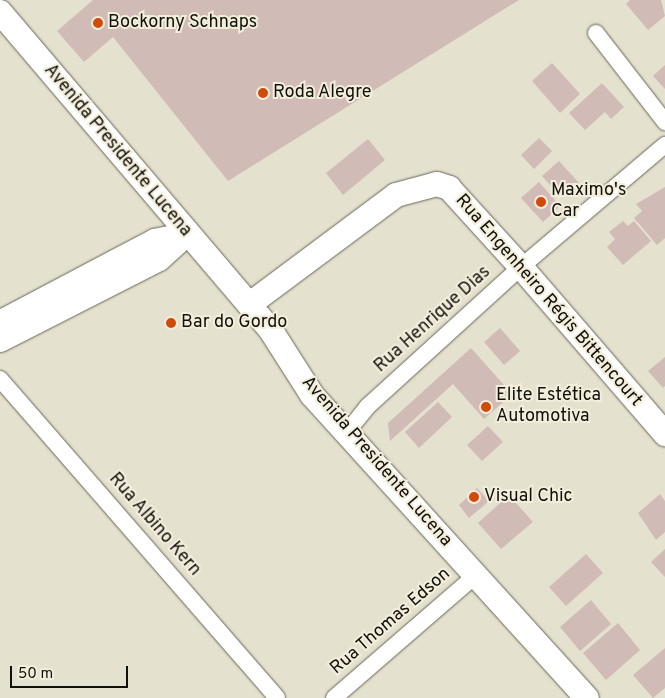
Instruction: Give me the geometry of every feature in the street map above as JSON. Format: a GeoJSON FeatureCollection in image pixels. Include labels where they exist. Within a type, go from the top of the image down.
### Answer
{"type":"FeatureCollection","features":[{"type":"Feature","properties":{"kind":"main road","name":"Avenida Presidente Lucena"},"geometry":{"type":"LineString","coordinates":[[0,12],[186,235],[250,304],[312,395],[587,698]]}},
{"type":"Feature","properties":{"kind":"main road","name":"Rua Engenheiro Régis Bittencourt"},"geometry":{"type":"LineString","coordinates":[[250,304],[396,195],[422,185],[449,188],[521,267],[665,434]]}},
{"type":"Feature","properties":{"kind":"main road"},"geometry":{"type":"LineString","coordinates":[[0,340],[155,241],[186,235]]}},
{"type":"Feature","properties":{"kind":"main road"},"geometry":{"type":"LineString","coordinates":[[0,322],[82,289]]}},
{"type":"Feature","properties":{"kind":"street"},"geometry":{"type":"LineString","coordinates":[[596,33],[665,122]]}},
{"type":"Feature","properties":{"kind":"street","name":"Rua Henrique Dias"},"geometry":{"type":"LineString","coordinates":[[346,432],[367,407],[521,267],[665,145]]}},
{"type":"Feature","properties":{"kind":"street","name":"Rua Albino Kern"},"geometry":{"type":"LineString","coordinates":[[0,379],[277,698]]}},
{"type":"Feature","properties":{"kind":"street","name":"Rua Thomas Edson"},"geometry":{"type":"LineString","coordinates":[[334,698],[475,576]]}},
{"type":"Feature","properties":{"kind":"building","name":"Roda Alegre"},"geometry":{"type":"Polygon","coordinates":[[[93,0],[519,0],[228,181],[113,37],[84,62],[57,31],[93,0]]]}},
{"type":"Feature","properties":{"kind":"building"},"geometry":{"type":"Polygon","coordinates":[[[630,0],[661,0],[665,16],[648,30],[626,4],[630,0]]]}},
{"type":"Feature","properties":{"kind":"building"},"geometry":{"type":"Polygon","coordinates":[[[552,63],[580,94],[560,113],[532,81],[552,63]]]}},
{"type":"Feature","properties":{"kind":"building"},"geometry":{"type":"Polygon","coordinates":[[[665,65],[665,89],[653,76],[665,65]]]}},
{"type":"Feature","properties":{"kind":"building"},"geometry":{"type":"Polygon","coordinates":[[[602,83],[624,107],[611,119],[605,112],[585,130],[569,113],[602,83]]]}},
{"type":"Feature","properties":{"kind":"building"},"geometry":{"type":"Polygon","coordinates":[[[539,138],[552,151],[534,169],[521,155],[539,138]]]}},
{"type":"Feature","properties":{"kind":"building"},"geometry":{"type":"Polygon","coordinates":[[[368,139],[385,160],[343,195],[326,173],[368,139]]]}},
{"type":"Feature","properties":{"kind":"building"},"geometry":{"type":"Polygon","coordinates":[[[559,161],[580,184],[560,196],[542,176],[559,161]]]}},
{"type":"Feature","properties":{"kind":"building","name":"Maximo's Car"},"geometry":{"type":"Polygon","coordinates":[[[539,182],[560,206],[543,222],[521,198],[539,182]]]}},
{"type":"Feature","properties":{"kind":"building"},"geometry":{"type":"Polygon","coordinates":[[[665,187],[665,238],[657,245],[634,218],[642,211],[636,204],[665,187]]]}},
{"type":"Feature","properties":{"kind":"building"},"geometry":{"type":"Polygon","coordinates":[[[623,221],[628,226],[634,221],[651,241],[623,265],[607,247],[615,239],[609,232],[623,221]]]}},
{"type":"Feature","properties":{"kind":"building"},"geometry":{"type":"Polygon","coordinates":[[[500,328],[520,351],[504,365],[484,342],[500,328]]]}},
{"type":"Feature","properties":{"kind":"building","name":"Elite Estética Automotiva"},"geometry":{"type":"Polygon","coordinates":[[[471,348],[512,394],[484,419],[453,384],[390,441],[388,423],[471,348]]]}},
{"type":"Feature","properties":{"kind":"building"},"geometry":{"type":"Polygon","coordinates":[[[665,357],[665,386],[663,388],[648,371],[665,357]]]}},
{"type":"Feature","properties":{"kind":"building"},"geometry":{"type":"Polygon","coordinates":[[[438,402],[452,417],[419,448],[405,432],[438,402]]]}},
{"type":"Feature","properties":{"kind":"building"},"geometry":{"type":"Polygon","coordinates":[[[488,426],[503,442],[482,461],[467,445],[488,426]]]}},
{"type":"Feature","properties":{"kind":"building"},"geometry":{"type":"Polygon","coordinates":[[[477,488],[489,501],[469,518],[459,505],[477,488]]]}},
{"type":"Feature","properties":{"kind":"building"},"geometry":{"type":"Polygon","coordinates":[[[660,494],[665,501],[665,532],[656,540],[638,513],[660,494]]]}},
{"type":"Feature","properties":{"kind":"building"},"geometry":{"type":"Polygon","coordinates":[[[509,495],[533,522],[501,549],[478,523],[509,495]]]}},
{"type":"Feature","properties":{"kind":"building"},"geometry":{"type":"Polygon","coordinates":[[[665,549],[665,577],[651,562],[665,549]]]}},
{"type":"Feature","properties":{"kind":"building"},"geometry":{"type":"Polygon","coordinates":[[[586,554],[603,573],[566,606],[549,587],[586,554]]]}},
{"type":"Feature","properties":{"kind":"building"},"geometry":{"type":"Polygon","coordinates":[[[591,600],[611,624],[580,651],[560,627],[591,600]]]}},
{"type":"Feature","properties":{"kind":"building"},"geometry":{"type":"Polygon","coordinates":[[[618,623],[640,650],[606,680],[583,653],[618,623]]]}},
{"type":"Feature","properties":{"kind":"building"},"geometry":{"type":"Polygon","coordinates":[[[665,648],[665,688],[653,698],[633,675],[665,648]]]}},
{"type":"Feature","properties":{"kind":"place","name":"Bockorny Schnaps"},"geometry":{"type":"Point","coordinates":[98,23]}},
{"type":"Feature","properties":{"kind":"place","name":"Roda Alegre"},"geometry":{"type":"Point","coordinates":[263,93]}},
{"type":"Feature","properties":{"kind":"place","name":"Maximo's Car"},"geometry":{"type":"Point","coordinates":[541,202]}},
{"type":"Feature","properties":{"kind":"place","name":"Bar do Gordo"},"geometry":{"type":"Point","coordinates":[171,323]}},
{"type":"Feature","properties":{"kind":"place","name":"Elite Estética Automotiva"},"geometry":{"type":"Point","coordinates":[486,407]}},
{"type":"Feature","properties":{"kind":"place","name":"Visual Chic"},"geometry":{"type":"Point","coordinates":[474,497]}}]}
